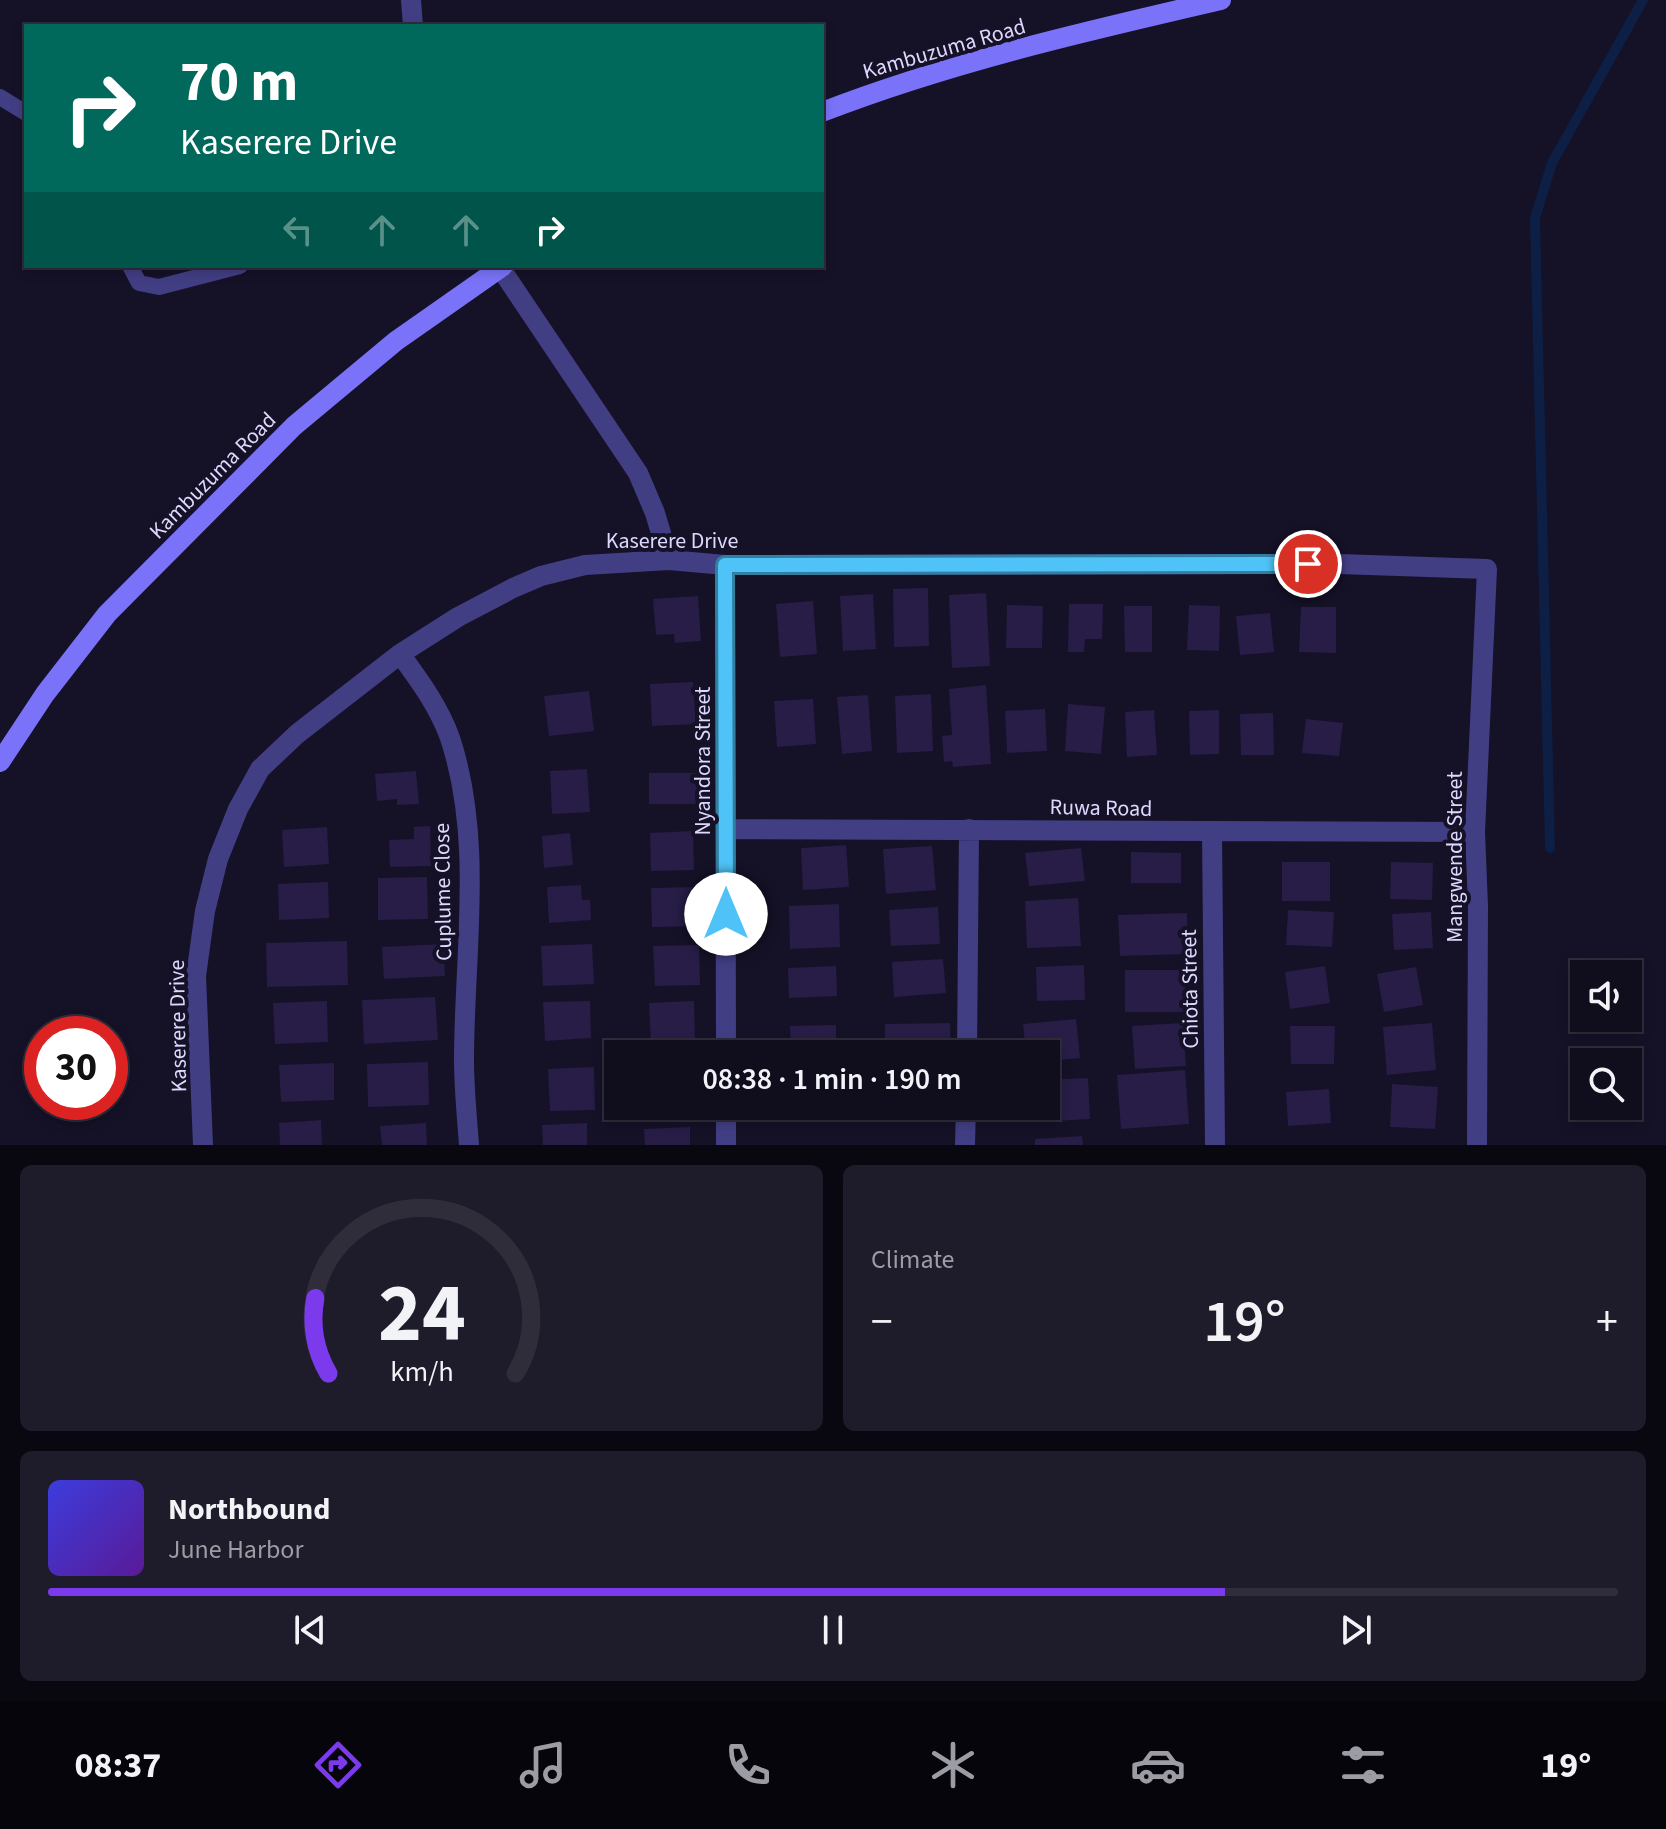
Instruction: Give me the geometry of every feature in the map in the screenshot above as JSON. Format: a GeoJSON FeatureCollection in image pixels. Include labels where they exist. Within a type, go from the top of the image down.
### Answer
{"type":"FeatureCollection","features":[{"type":"Feature","properties":{"kind":"main road","name":"Kambuzuma Road"},"geometry":{"type":"LineString","coordinates":[[824,111],[966,65],[1221,0]]}},
{"type":"Feature","properties":{"kind":"main road","name":"Kambuzuma Road"},"geometry":{"type":"LineString","coordinates":[[0,762],[45,694],[107,614],[294,426],[396,341],[498,268]]}},
{"type":"Feature","properties":{"kind":"street"},"geometry":{"type":"LineString","coordinates":[[411,0],[413,24]]}},
{"type":"Feature","properties":{"kind":"street"},"geometry":{"type":"LineString","coordinates":[[502,268],[638,473],[655,513],[669,560]]}},
{"type":"Feature","properties":{"kind":"street","name":"Kaserere Drive"},"geometry":{"type":"LineString","coordinates":[[203,1145],[196,976],[205,911],[218,859],[238,809],[260,769],[297,734],[400,654],[458,617],[541,576],[585,565],[669,560],[725,565],[1339,564],[1487,569]]}},
{"type":"Feature","properties":{"kind":"street","name":"Nyandora Street"},"geometry":{"type":"LineString","coordinates":[[725,565],[726,1040]]}},
{"type":"Feature","properties":{"kind":"street","name":"Mangwende Street"},"geometry":{"type":"LineString","coordinates":[[1477,1145],[1478,906],[1475,832],[1487,569]]}},
{"type":"Feature","properties":{"kind":"street","name":"Cuplume Close"},"geometry":{"type":"LineString","coordinates":[[400,654],[427,692],[449,735],[460,778],[470,913],[464,1060],[469,1145]]}},
{"type":"Feature","properties":{"kind":"street","name":"Ruwa Road"},"geometry":{"type":"LineString","coordinates":[[726,829],[1475,832]]}},
{"type":"Feature","properties":{"kind":"street"},"geometry":{"type":"LineString","coordinates":[[967,1040],[969,829]]}},
{"type":"Feature","properties":{"kind":"street","name":"Chiota Street"},"geometry":{"type":"LineString","coordinates":[[1212,832],[1215,1145]]}},
{"type":"Feature","properties":{"kind":"street"},"geometry":{"type":"LineString","coordinates":[[726,1120],[726,1145]]}},
{"type":"Feature","properties":{"kind":"street"},"geometry":{"type":"LineString","coordinates":[[965,1145],[966,1120]]}},
{"type":"Feature","properties":{"kind":"lane"},"geometry":{"type":"LineString","coordinates":[[0,97],[24,112]]}},
{"type":"Feature","properties":{"kind":"lane"},"geometry":{"type":"LineString","coordinates":[[131,268],[139,283],[159,287],[232,268]]}},
{"type":"Feature","properties":{"kind":"building"},"geometry":{"type":"Polygon","coordinates":[[[928,588],[929,646],[894,647],[893,589],[928,588]]]}},
{"type":"Feature","properties":{"kind":"building"},"geometry":{"type":"Polygon","coordinates":[[[986,593],[990,666],[952,668],[949,595],[986,593]]]}},
{"type":"Feature","properties":{"kind":"building"},"geometry":{"type":"Polygon","coordinates":[[[873,594],[876,649],[843,651],[840,596],[873,594]]]}},
{"type":"Feature","properties":{"kind":"building"},"geometry":{"type":"Polygon","coordinates":[[[698,596],[701,641],[675,643],[674,634],[656,635],[653,599],[698,596]]]}},
{"type":"Feature","properties":{"kind":"building"},"geometry":{"type":"Polygon","coordinates":[[[813,601],[817,654],[780,657],[776,604],[813,601]]]}},
{"type":"Feature","properties":{"kind":"building"},"geometry":{"type":"Polygon","coordinates":[[[1069,604],[1103,604],[1102,639],[1085,639],[1084,652],[1068,652],[1069,604]]]}},
{"type":"Feature","properties":{"kind":"building"},"geometry":{"type":"Polygon","coordinates":[[[1007,605],[1043,606],[1042,648],[1006,648],[1007,605]]]}},
{"type":"Feature","properties":{"kind":"building"},"geometry":{"type":"Polygon","coordinates":[[[1189,605],[1220,606],[1219,651],[1187,650],[1189,605]]]}},
{"type":"Feature","properties":{"kind":"building"},"geometry":{"type":"Polygon","coordinates":[[[1124,606],[1152,606],[1152,652],[1125,652],[1124,606]]]}},
{"type":"Feature","properties":{"kind":"building"},"geometry":{"type":"Polygon","coordinates":[[[1301,607],[1336,607],[1336,653],[1299,652],[1301,607]]]}},
{"type":"Feature","properties":{"kind":"building"},"geometry":{"type":"Polygon","coordinates":[[[1270,613],[1274,652],[1240,655],[1236,616],[1270,613]]]}},
{"type":"Feature","properties":{"kind":"building"},"geometry":{"type":"Polygon","coordinates":[[[693,682],[696,724],[652,726],[650,684],[693,682]]]}},
{"type":"Feature","properties":{"kind":"building"},"geometry":{"type":"Polygon","coordinates":[[[986,685],[991,764],[953,767],[952,761],[944,762],[942,736],[952,735],[949,689],[986,685]]]}},
{"type":"Feature","properties":{"kind":"building"},"geometry":{"type":"Polygon","coordinates":[[[589,691],[594,731],[549,736],[544,696],[589,691]]]}},
{"type":"Feature","properties":{"kind":"building"},"geometry":{"type":"Polygon","coordinates":[[[931,694],[933,751],[897,753],[895,696],[931,694]]]}},
{"type":"Feature","properties":{"kind":"building"},"geometry":{"type":"Polygon","coordinates":[[[868,695],[872,751],[842,754],[837,697],[868,695]]]}},
{"type":"Feature","properties":{"kind":"building"},"geometry":{"type":"Polygon","coordinates":[[[813,699],[816,744],[777,747],[774,701],[813,699]]]}},
{"type":"Feature","properties":{"kind":"building"},"geometry":{"type":"Polygon","coordinates":[[[1068,704],[1105,707],[1101,754],[1065,751],[1068,704]]]}},
{"type":"Feature","properties":{"kind":"building"},"geometry":{"type":"Polygon","coordinates":[[[1045,709],[1047,751],[1007,753],[1005,711],[1045,709]]]}},
{"type":"Feature","properties":{"kind":"building"},"geometry":{"type":"Polygon","coordinates":[[[1154,710],[1157,755],[1127,757],[1125,712],[1154,710]]]}},
{"type":"Feature","properties":{"kind":"building"},"geometry":{"type":"Polygon","coordinates":[[[1219,710],[1219,754],[1190,755],[1189,711],[1219,710]]]}},
{"type":"Feature","properties":{"kind":"building"},"geometry":{"type":"Polygon","coordinates":[[[1273,713],[1274,755],[1241,755],[1240,714],[1273,713]]]}},
{"type":"Feature","properties":{"kind":"building"},"geometry":{"type":"Polygon","coordinates":[[[1306,719],[1343,723],[1339,756],[1302,753],[1306,719]]]}},
{"type":"Feature","properties":{"kind":"building"},"geometry":{"type":"Polygon","coordinates":[[[587,769],[590,812],[552,814],[550,771],[587,769]]]}},
{"type":"Feature","properties":{"kind":"building"},"geometry":{"type":"Polygon","coordinates":[[[416,771],[419,804],[397,805],[397,799],[377,801],[375,774],[416,771]]]}},
{"type":"Feature","properties":{"kind":"building"},"geometry":{"type":"Polygon","coordinates":[[[649,773],[697,773],[697,804],[649,804],[649,773]]]}},
{"type":"Feature","properties":{"kind":"building"},"geometry":{"type":"Polygon","coordinates":[[[430,826],[431,866],[390,867],[389,840],[414,839],[414,827],[430,826]]]}},
{"type":"Feature","properties":{"kind":"building"},"geometry":{"type":"Polygon","coordinates":[[[327,827],[329,864],[284,867],[282,830],[327,827]]]}},
{"type":"Feature","properties":{"kind":"building"},"geometry":{"type":"Polygon","coordinates":[[[693,831],[694,870],[651,871],[650,833],[693,831]]]}},
{"type":"Feature","properties":{"kind":"building"},"geometry":{"type":"Polygon","coordinates":[[[570,833],[573,865],[544,868],[542,836],[570,833]]]}},
{"type":"Feature","properties":{"kind":"building"},"geometry":{"type":"Polygon","coordinates":[[[846,845],[849,887],[803,890],[801,848],[846,845]]]}},
{"type":"Feature","properties":{"kind":"building"},"geometry":{"type":"Polygon","coordinates":[[[932,846],[936,890],[886,894],[883,849],[932,846]]]}},
{"type":"Feature","properties":{"kind":"building"},"geometry":{"type":"Polygon","coordinates":[[[1081,848],[1085,881],[1029,886],[1025,853],[1081,848]]]}},
{"type":"Feature","properties":{"kind":"building"},"geometry":{"type":"Polygon","coordinates":[[[1131,852],[1181,853],[1181,883],[1131,883],[1131,852]]]}},
{"type":"Feature","properties":{"kind":"building"},"geometry":{"type":"Polygon","coordinates":[[[1282,862],[1330,862],[1330,901],[1282,901],[1282,862]]]}},
{"type":"Feature","properties":{"kind":"building"},"geometry":{"type":"Polygon","coordinates":[[[1391,862],[1433,863],[1432,900],[1390,899],[1391,862]]]}},
{"type":"Feature","properties":{"kind":"building"},"geometry":{"type":"Polygon","coordinates":[[[427,877],[428,919],[378,920],[378,878],[427,877]]]}},
{"type":"Feature","properties":{"kind":"building"},"geometry":{"type":"Polygon","coordinates":[[[328,882],[329,918],[279,920],[278,884],[328,882]]]}},
{"type":"Feature","properties":{"kind":"building"},"geometry":{"type":"Polygon","coordinates":[[[581,885],[582,900],[590,900],[591,920],[549,923],[547,887],[581,885]]]}},
{"type":"Feature","properties":{"kind":"building"},"geometry":{"type":"Polygon","coordinates":[[[697,887],[697,926],[652,927],[651,888],[697,887]]]}},
{"type":"Feature","properties":{"kind":"building"},"geometry":{"type":"Polygon","coordinates":[[[1078,898],[1081,946],[1027,948],[1025,901],[1078,898]]]}},
{"type":"Feature","properties":{"kind":"building"},"geometry":{"type":"Polygon","coordinates":[[[839,904],[840,947],[790,949],[789,906],[839,904]]]}},
{"type":"Feature","properties":{"kind":"building"},"geometry":{"type":"Polygon","coordinates":[[[938,907],[940,944],[891,946],[889,910],[938,907]]]}},
{"type":"Feature","properties":{"kind":"building"},"geometry":{"type":"Polygon","coordinates":[[[1288,910],[1334,912],[1332,947],[1286,945],[1288,910]]]}},
{"type":"Feature","properties":{"kind":"building"},"geometry":{"type":"Polygon","coordinates":[[[1431,912],[1433,948],[1394,950],[1392,914],[1431,912]]]}},
{"type":"Feature","properties":{"kind":"building"},"geometry":{"type":"Polygon","coordinates":[[[1187,913],[1188,954],[1120,956],[1118,915],[1187,913]]]}},
{"type":"Feature","properties":{"kind":"building"},"geometry":{"type":"Polygon","coordinates":[[[347,941],[348,985],[267,987],[266,943],[347,941]]]}},
{"type":"Feature","properties":{"kind":"building"},"geometry":{"type":"Polygon","coordinates":[[[443,944],[445,976],[384,979],[382,947],[443,944]]]}},
{"type":"Feature","properties":{"kind":"building"},"geometry":{"type":"Polygon","coordinates":[[[592,944],[594,984],[543,986],[541,946],[592,944]]]}},
{"type":"Feature","properties":{"kind":"building"},"geometry":{"type":"Polygon","coordinates":[[[699,945],[700,985],[655,986],[653,946],[699,945]]]}},
{"type":"Feature","properties":{"kind":"building"},"geometry":{"type":"Polygon","coordinates":[[[943,959],[946,993],[894,997],[892,962],[943,959]]]}},
{"type":"Feature","properties":{"kind":"building"},"geometry":{"type":"Polygon","coordinates":[[[1084,965],[1085,1000],[1037,1001],[1036,967],[1084,965]]]}},
{"type":"Feature","properties":{"kind":"building"},"geometry":{"type":"Polygon","coordinates":[[[836,966],[837,996],[789,998],[788,968],[836,966]]]}},
{"type":"Feature","properties":{"kind":"building"},"geometry":{"type":"Polygon","coordinates":[[[1325,966],[1330,1003],[1290,1009],[1285,972],[1325,966]]]}},
{"type":"Feature","properties":{"kind":"building"},"geometry":{"type":"Polygon","coordinates":[[[1416,967],[1423,1005],[1384,1012],[1377,974],[1416,967]]]}},
{"type":"Feature","properties":{"kind":"building"},"geometry":{"type":"Polygon","coordinates":[[[1125,970],[1185,970],[1185,1012],[1125,1012],[1125,970]]]}},
{"type":"Feature","properties":{"kind":"building"},"geometry":{"type":"Polygon","coordinates":[[[435,997],[438,1040],[364,1044],[362,1000],[435,997]]]}},
{"type":"Feature","properties":{"kind":"building"},"geometry":{"type":"Polygon","coordinates":[[[327,1001],[328,1042],[275,1044],[273,1003],[327,1001]]]}},
{"type":"Feature","properties":{"kind":"building"},"geometry":{"type":"Polygon","coordinates":[[[590,1001],[591,1038],[545,1041],[543,1002],[590,1001]]]}},
{"type":"Feature","properties":{"kind":"building"},"geometry":{"type":"Polygon","coordinates":[[[694,1001],[695,1040],[651,1040],[649,1003],[694,1001]]]}},
{"type":"Feature","properties":{"kind":"building"},"geometry":{"type":"Polygon","coordinates":[[[1076,1019],[1080,1058],[1060,1060],[1060,1040],[1025,1040],[1023,1024],[1076,1019]]]}},
{"type":"Feature","properties":{"kind":"building"},"geometry":{"type":"Polygon","coordinates":[[[950,1023],[951,1040],[885,1040],[885,1024],[950,1023]]]}},
{"type":"Feature","properties":{"kind":"building"},"geometry":{"type":"Polygon","coordinates":[[[1183,1023],[1186,1066],[1135,1069],[1132,1026],[1183,1023]]]}},
{"type":"Feature","properties":{"kind":"building"},"geometry":{"type":"Polygon","coordinates":[[[1432,1023],[1436,1070],[1387,1075],[1383,1027],[1432,1023]]]}},
{"type":"Feature","properties":{"kind":"building"},"geometry":{"type":"Polygon","coordinates":[[[836,1025],[836,1040],[790,1040],[790,1026],[836,1025]]]}},
{"type":"Feature","properties":{"kind":"building"},"geometry":{"type":"Polygon","coordinates":[[[1290,1026],[1335,1026],[1334,1064],[1291,1064],[1290,1026]]]}},
{"type":"Feature","properties":{"kind":"building"},"geometry":{"type":"Polygon","coordinates":[[[428,1062],[429,1105],[368,1107],[367,1064],[428,1062]]]}},
{"type":"Feature","properties":{"kind":"building"},"geometry":{"type":"Polygon","coordinates":[[[334,1063],[334,1100],[281,1102],[279,1065],[334,1063]]]}},
{"type":"Feature","properties":{"kind":"building"},"geometry":{"type":"Polygon","coordinates":[[[594,1067],[595,1110],[550,1111],[548,1069],[594,1067]]]}},
{"type":"Feature","properties":{"kind":"building"},"geometry":{"type":"Polygon","coordinates":[[[1185,1070],[1189,1124],[1121,1129],[1117,1075],[1185,1070]]]}},
{"type":"Feature","properties":{"kind":"building"},"geometry":{"type":"Polygon","coordinates":[[[1088,1078],[1090,1119],[1038,1122],[1060,1120],[1060,1079],[1088,1078]]]}},
{"type":"Feature","properties":{"kind":"building"},"geometry":{"type":"Polygon","coordinates":[[[1392,1084],[1438,1087],[1435,1129],[1390,1127],[1392,1084]]]}},
{"type":"Feature","properties":{"kind":"building"},"geometry":{"type":"Polygon","coordinates":[[[1329,1089],[1331,1123],[1288,1126],[1286,1092],[1329,1089]]]}},
{"type":"Feature","properties":{"kind":"building"},"geometry":{"type":"Polygon","coordinates":[[[321,1120],[322,1145],[280,1145],[279,1123],[321,1120]]]}},
{"type":"Feature","properties":{"kind":"building"},"geometry":{"type":"Polygon","coordinates":[[[426,1123],[427,1145],[382,1145],[380,1126],[426,1123]]]}},
{"type":"Feature","properties":{"kind":"building"},"geometry":{"type":"Polygon","coordinates":[[[587,1123],[587,1145],[543,1145],[542,1125],[587,1123]]]}},
{"type":"Feature","properties":{"kind":"building"},"geometry":{"type":"Polygon","coordinates":[[[690,1127],[690,1145],[645,1145],[644,1129],[690,1127]]]}},
{"type":"Feature","properties":{"kind":"building"},"geometry":{"type":"Polygon","coordinates":[[[1082,1136],[1083,1145],[1035,1145],[1035,1139],[1082,1136]]]}},
{"type":"Feature","properties":{"kind":"waterway"},"geometry":{"type":"LineString","coordinates":[[1550,848],[1535,218],[1552,163],[1643,0]]}},
{"type":"Feature","properties":{"kind":"route"},"geometry":{"type":"LineString","coordinates":[[726,914],[725,565],[1308,564]]}}]}
